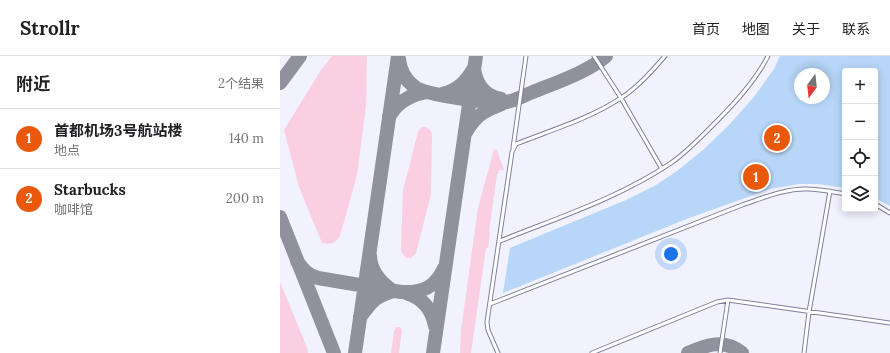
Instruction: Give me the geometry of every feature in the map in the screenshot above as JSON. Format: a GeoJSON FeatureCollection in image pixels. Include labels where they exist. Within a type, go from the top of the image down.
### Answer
{"type":"FeatureCollection","features":[{"type":"Feature","properties":{"kind":"lane"},"geometry":{"type":"LineString","coordinates":[[498,353],[488,330],[488,322],[526,56]]}},
{"type":"Feature","properties":{"kind":"lane"},"geometry":{"type":"LineString","coordinates":[[594,56],[621,98],[662,169]]}},
{"type":"Feature","properties":{"kind":"lane"},"geometry":{"type":"LineString","coordinates":[[512,152],[516,144],[578,120],[621,98],[649,74],[666,56]]}},
{"type":"Feature","properties":{"kind":"lane"},"geometry":{"type":"LineString","coordinates":[[500,241],[627,189],[662,169],[691,147],[725,113],[761,70],[768,56]]}},
{"type":"Feature","properties":{"kind":"lane"},"geometry":{"type":"LineString","coordinates":[[490,304],[742,205],[784,191],[808,189],[842,193]]}},
{"type":"Feature","properties":{"kind":"lane"},"geometry":{"type":"LineString","coordinates":[[804,353],[809,312],[830,191]]}},
{"type":"Feature","properties":{"kind":"lane"},"geometry":{"type":"LineString","coordinates":[[878,206],[890,213]]}},
{"type":"Feature","properties":{"kind":"lane"},"geometry":{"type":"LineString","coordinates":[[720,353],[728,300]]}},
{"type":"Feature","properties":{"kind":"lane"},"geometry":{"type":"LineString","coordinates":[[592,353],[716,302],[728,300],[890,323]]}},
{"type":"Feature","properties":{"kind":"shaded area"},"geometry":{"type":"Polygon","coordinates":[[[332,56],[367,56],[366,106],[357,175],[340,236],[335,242],[328,244],[322,243],[299,187],[284,130],[321,70],[332,56]]]}},
{"type":"Feature","properties":{"kind":"shaded area"},"geometry":{"type":"Polygon","coordinates":[[[422,127],[426,127],[432,134],[431,194],[416,253],[411,258],[406,258],[401,249],[403,190],[418,132],[422,127]]]}},
{"type":"Feature","properties":{"kind":"shaded area"},"geometry":{"type":"Polygon","coordinates":[[[494,149],[497,150],[504,170],[499,170],[497,174],[488,248],[486,248],[471,353],[460,353],[461,330],[478,208],[494,149]]]}},
{"type":"Feature","properties":{"kind":"shaded area"},"geometry":{"type":"Polygon","coordinates":[[[280,282],[308,350],[308,353],[280,353],[280,282]]]}},
{"type":"Feature","properties":{"kind":"shaded area"},"geometry":{"type":"Polygon","coordinates":[[[396,327],[400,327],[402,330],[399,353],[391,353],[394,331],[396,327]]]}},
{"type":"Feature","properties":{"kind":"building"},"geometry":{"type":"Polygon","coordinates":[[[780,56],[890,56],[890,206],[878,200],[878,68],[842,68],[842,188],[818,184],[799,184],[770,189],[689,218],[503,293],[510,248],[626,200],[656,185],[677,171],[703,150],[730,124],[753,98],[774,69],[780,56]]]}},
{"type":"Feature","properties":{"kind":"taxiway"},"geometry":{"type":"LineString","coordinates":[[280,83],[300,56]]}},
{"type":"Feature","properties":{"kind":"taxiway"},"geometry":{"type":"LineString","coordinates":[[355,353],[398,56]]}},
{"type":"Feature","properties":{"kind":"taxiway"},"geometry":{"type":"LineString","coordinates":[[433,353],[476,56]]}},
{"type":"Feature","properties":{"kind":"taxiway"},"geometry":{"type":"LineString","coordinates":[[399,59],[402,71],[406,78],[411,84],[421,90],[445,96],[488,102],[507,102],[571,77],[599,62],[606,56]]}},
{"type":"Feature","properties":{"kind":"taxiway"},"geometry":{"type":"LineString","coordinates":[[442,94],[461,85],[474,68],[475,74],[482,88],[490,95],[501,99]]}},
{"type":"Feature","properties":{"kind":"taxiway"},"geometry":{"type":"LineString","coordinates":[[389,116],[403,101],[414,95],[426,92]]}},
{"type":"Feature","properties":{"kind":"taxiway"},"geometry":{"type":"LineString","coordinates":[[466,132],[477,117],[502,104]]}},
{"type":"Feature","properties":{"kind":"taxiway"},"geometry":{"type":"LineString","coordinates":[[280,217],[334,353]]}},
{"type":"Feature","properties":{"kind":"taxiway"},"geometry":{"type":"LineString","coordinates":[[360,317],[377,298],[393,291],[377,276],[370,261],[370,255]]}},
{"type":"Feature","properties":{"kind":"taxiway"},"geometry":{"type":"LineString","coordinates":[[297,261],[306,272],[318,278],[401,292],[409,292],[427,288],[432,285],[444,268]]}},
{"type":"Feature","properties":{"kind":"taxiway"},"geometry":{"type":"LineString","coordinates":[[406,293],[412,295],[426,305],[432,314],[435,326]]}},
{"type":"Feature","properties":{"kind":"taxiway"},"geometry":{"type":"LineString","coordinates":[[688,353],[715,344],[722,344],[735,348],[742,353]]}},
{"type":"Feature","properties":{"kind":"place","name":"Starbucks"},"geometry":{"type":"Point","coordinates":[777,138]}},
{"type":"Feature","properties":{"kind":"place","name":"首都机场3号航站楼"},"geometry":{"type":"Point","coordinates":[756,177]}}]}
